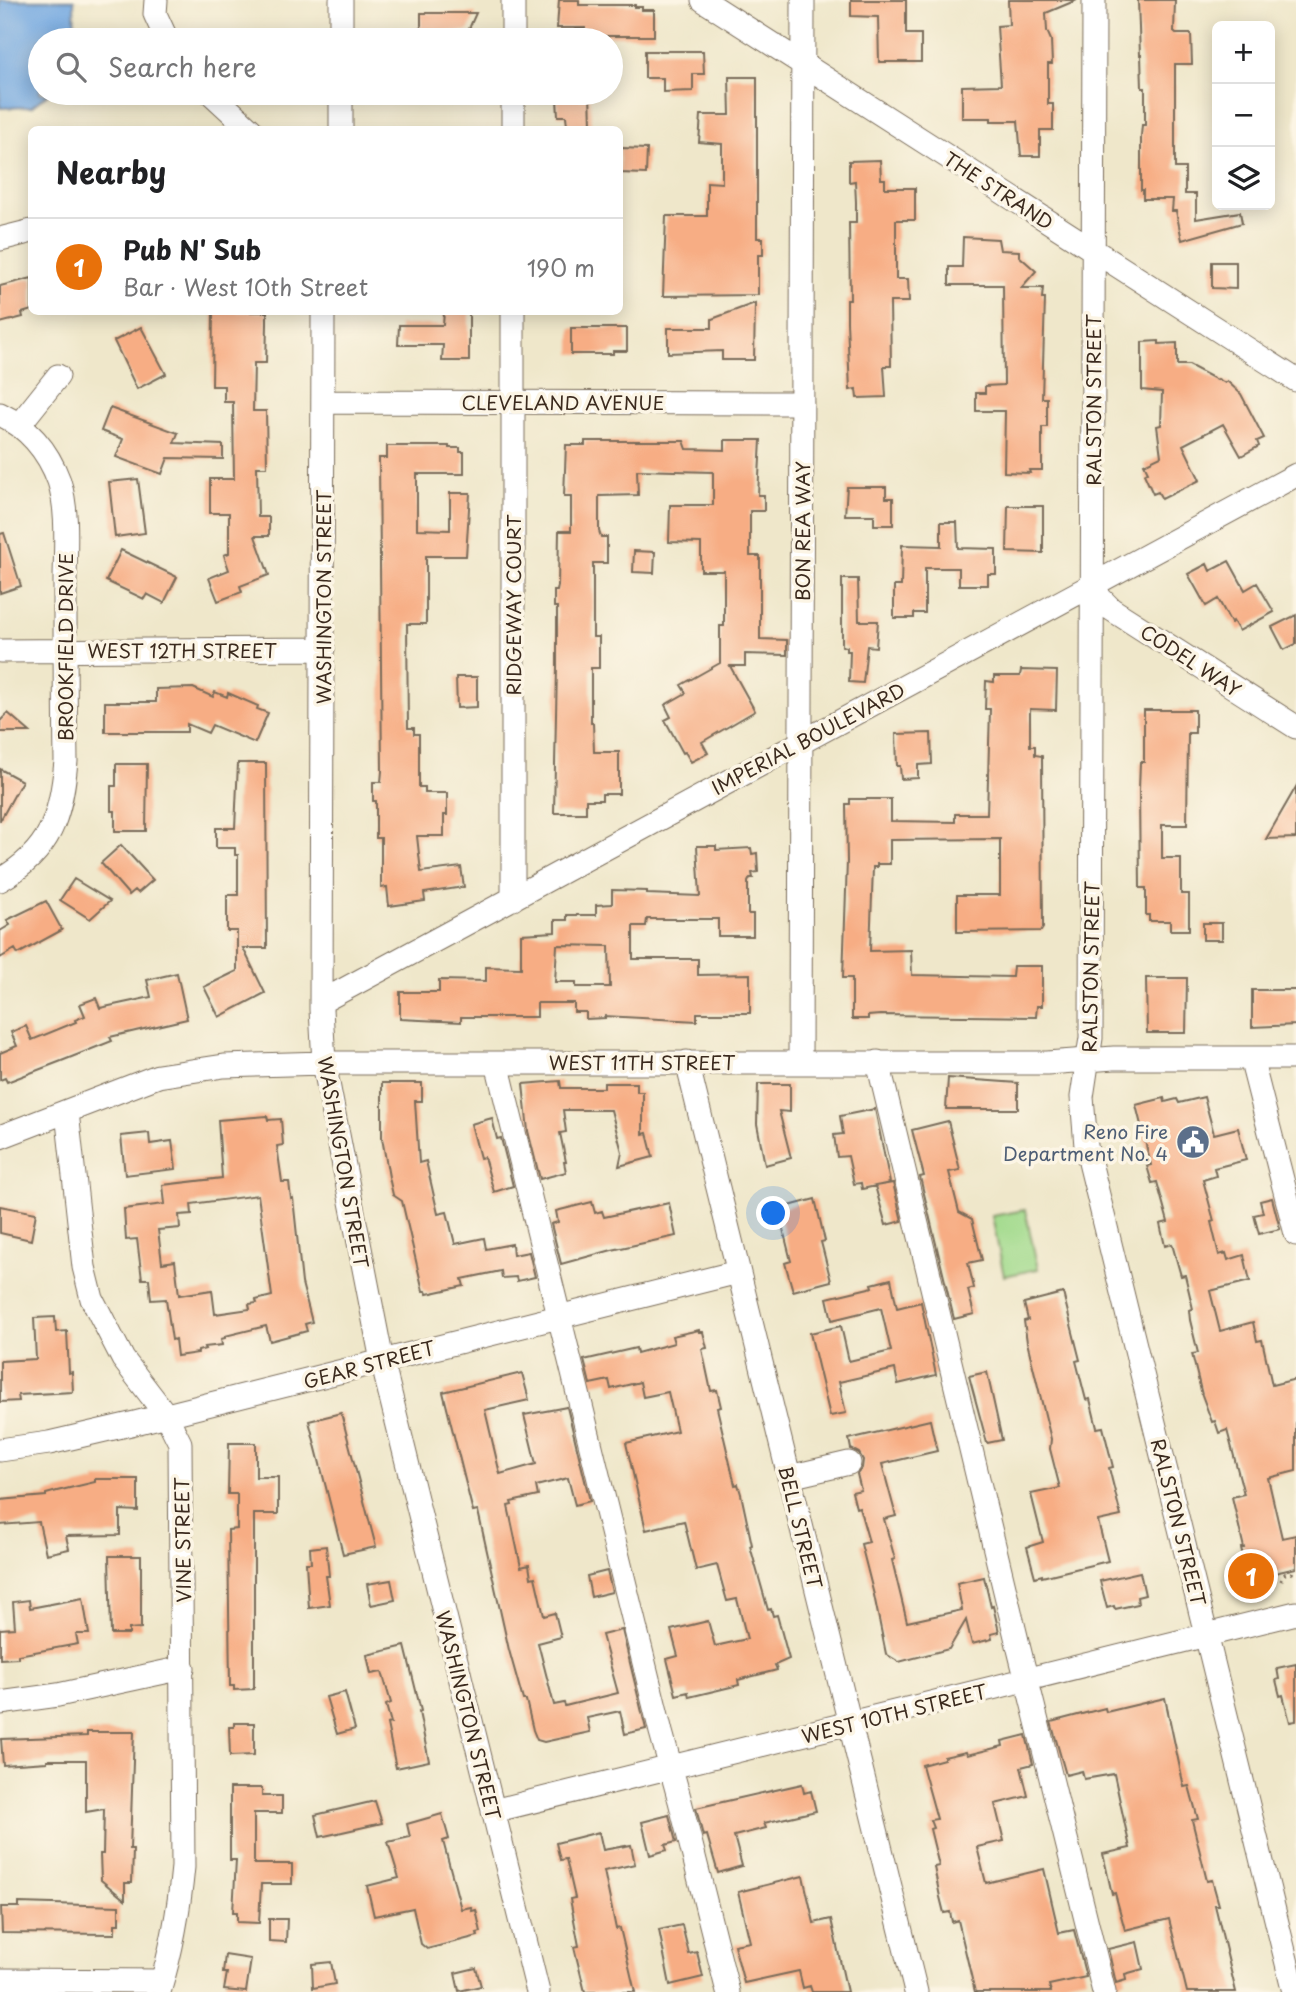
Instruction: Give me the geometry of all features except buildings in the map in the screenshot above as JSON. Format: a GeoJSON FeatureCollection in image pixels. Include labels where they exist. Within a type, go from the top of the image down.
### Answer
{"type":"FeatureCollection","features":[{"type":"Feature","properties":{"kind":"street"},"geometry":{"type":"LineString","coordinates":[[156,0],[155,14],[161,28]]}},
{"type":"Feature","properties":{"kind":"street"},"geometry":{"type":"LineString","coordinates":[[341,0],[341,28]]}},
{"type":"Feature","properties":{"kind":"street"},"geometry":{"type":"LineString","coordinates":[[513,0],[513,28]]}},
{"type":"Feature","properties":{"kind":"street","name":"THE STRAND"},"geometry":{"type":"LineString","coordinates":[[702,0],[1296,380]]}},
{"type":"Feature","properties":{"kind":"street","name":"BON REA WAY"},"geometry":{"type":"LineString","coordinates":[[800,1062],[803,0]]}},
{"type":"Feature","properties":{"kind":"street","name":"RALSTON STREET"},"geometry":{"type":"LineString","coordinates":[[1094,0],[1091,1038],[1082,1097],[1086,1146],[1294,1992]]}},
{"type":"Feature","properties":{"kind":"street"},"geometry":{"type":"LineString","coordinates":[[224,105],[247,126]]}},
{"type":"Feature","properties":{"kind":"street"},"geometry":{"type":"LineString","coordinates":[[341,105],[341,126]]}},
{"type":"Feature","properties":{"kind":"street"},"geometry":{"type":"LineString","coordinates":[[513,105],[513,126]]}},
{"type":"Feature","properties":{"kind":"street"},"geometry":{"type":"LineString","coordinates":[[0,239],[28,232]]}},
{"type":"Feature","properties":{"kind":"street","name":"WASHINGTON STREET"},"geometry":{"type":"LineString","coordinates":[[324,315],[321,1002],[324,1063],[382,1361],[538,1992]]}},
{"type":"Feature","properties":{"kind":"street","name":"RIDGEWAY COURT"},"geometry":{"type":"LineString","coordinates":[[513,315],[513,899]]}},
{"type":"Feature","properties":{"kind":"street"},"geometry":{"type":"LineString","coordinates":[[10,420],[58,376]]}},
{"type":"Feature","properties":{"kind":"street","name":"CLEVELAND AVENUE"},"geometry":{"type":"LineString","coordinates":[[324,402],[802,403]]}},
{"type":"Feature","properties":{"kind":"street","name":"BROOKFIELD DRIVE"},"geometry":{"type":"LineString","coordinates":[[0,880],[16,871],[36,852],[55,824],[63,795],[66,761],[64,530],[59,483],[48,458],[34,438],[10,420]]}},
{"type":"Feature","properties":{"kind":"street","name":"IMPERIAL BOULEVARD"},"geometry":{"type":"LineString","coordinates":[[321,1002],[1296,475]]}},
{"type":"Feature","properties":{"kind":"street","name":"CODEL WAY"},"geometry":{"type":"LineString","coordinates":[[1093,584],[1100,598],[1111,609],[1296,727]]}},
{"type":"Feature","properties":{"kind":"street","name":"WEST 12TH STREET"},"geometry":{"type":"LineString","coordinates":[[0,651],[323,649]]}},
{"type":"Feature","properties":{"kind":"street"},"geometry":{"type":"LineString","coordinates":[[1251,1058],[1296,1234]]}},
{"type":"Feature","properties":{"kind":"street","name":"WEST 11TH STREET"},"geometry":{"type":"LineString","coordinates":[[0,1137],[145,1080],[191,1069],[223,1066],[324,1063],[1047,1063],[1088,1060],[1296,1058]]}},
{"type":"Feature","properties":{"kind":"street","name":"BELL STREET"},"geometry":{"type":"LineString","coordinates":[[687,1062],[916,1992]]}},
{"type":"Feature","properties":{"kind":"street"},"geometry":{"type":"LineString","coordinates":[[878,1062],[1104,1992]]}},
{"type":"Feature","properties":{"kind":"street"},"geometry":{"type":"LineString","coordinates":[[497,1063],[670,1768],[728,1992]]}},
{"type":"Feature","properties":{"kind":"street","name":"VINE STREET"},"geometry":{"type":"LineString","coordinates":[[67,1112],[84,1267],[92,1299],[123,1359],[166,1415],[180,1443],[183,1867],[179,1910],[171,1951],[160,1986]]}},
{"type":"Feature","properties":{"kind":"street","name":"GEAR STREET"},"geometry":{"type":"LineString","coordinates":[[0,1450],[49,1443],[166,1415],[738,1272]]}},
{"type":"Feature","properties":{"kind":"street"},"geometry":{"type":"LineString","coordinates":[[789,1478],[849,1463]]}},
{"type":"Feature","properties":{"kind":"street","name":"WEST 10TH STREET"},"geometry":{"type":"LineString","coordinates":[[493,1811],[1296,1614]]}},
{"type":"Feature","properties":{"kind":"street"},"geometry":{"type":"LineString","coordinates":[[0,1703],[58,1695],[183,1668]]}},
{"type":"Feature","properties":{"kind":"street"},"geometry":{"type":"LineString","coordinates":[[0,1980],[160,1986]]}},
{"type":"Feature","properties":{"kind":"path"},"geometry":{"type":"LineString","coordinates":[[1281,1581],[1285,1574],[1292,1573],[1291,1569]]}},
{"type":"Feature","properties":{"kind":"path"},"geometry":{"type":"LineString","coordinates":[[1233,1593],[1241,1583],[1251,1577]]}},
{"type":"Feature","properties":{"kind":"green space"},"geometry":{"type":"Polygon","coordinates":[[[1025,1210],[1038,1269],[1004,1276],[992,1216],[1025,1210]]]}},
{"type":"Feature","properties":{"kind":"water"},"geometry":{"type":"Polygon","coordinates":[[[0,0],[74,0],[75,28],[28,28],[28,105],[34,105],[0,108],[0,0]]]}},
{"type":"Feature","properties":{"kind":"place","name":"Reno Fire Department No. 4"},"geometry":{"type":"Point","coordinates":[1193,1142]}},
{"type":"Feature","properties":{"kind":"place","name":"Pub N' Sub"},"geometry":{"type":"Point","coordinates":[1251,1576]}}]}
